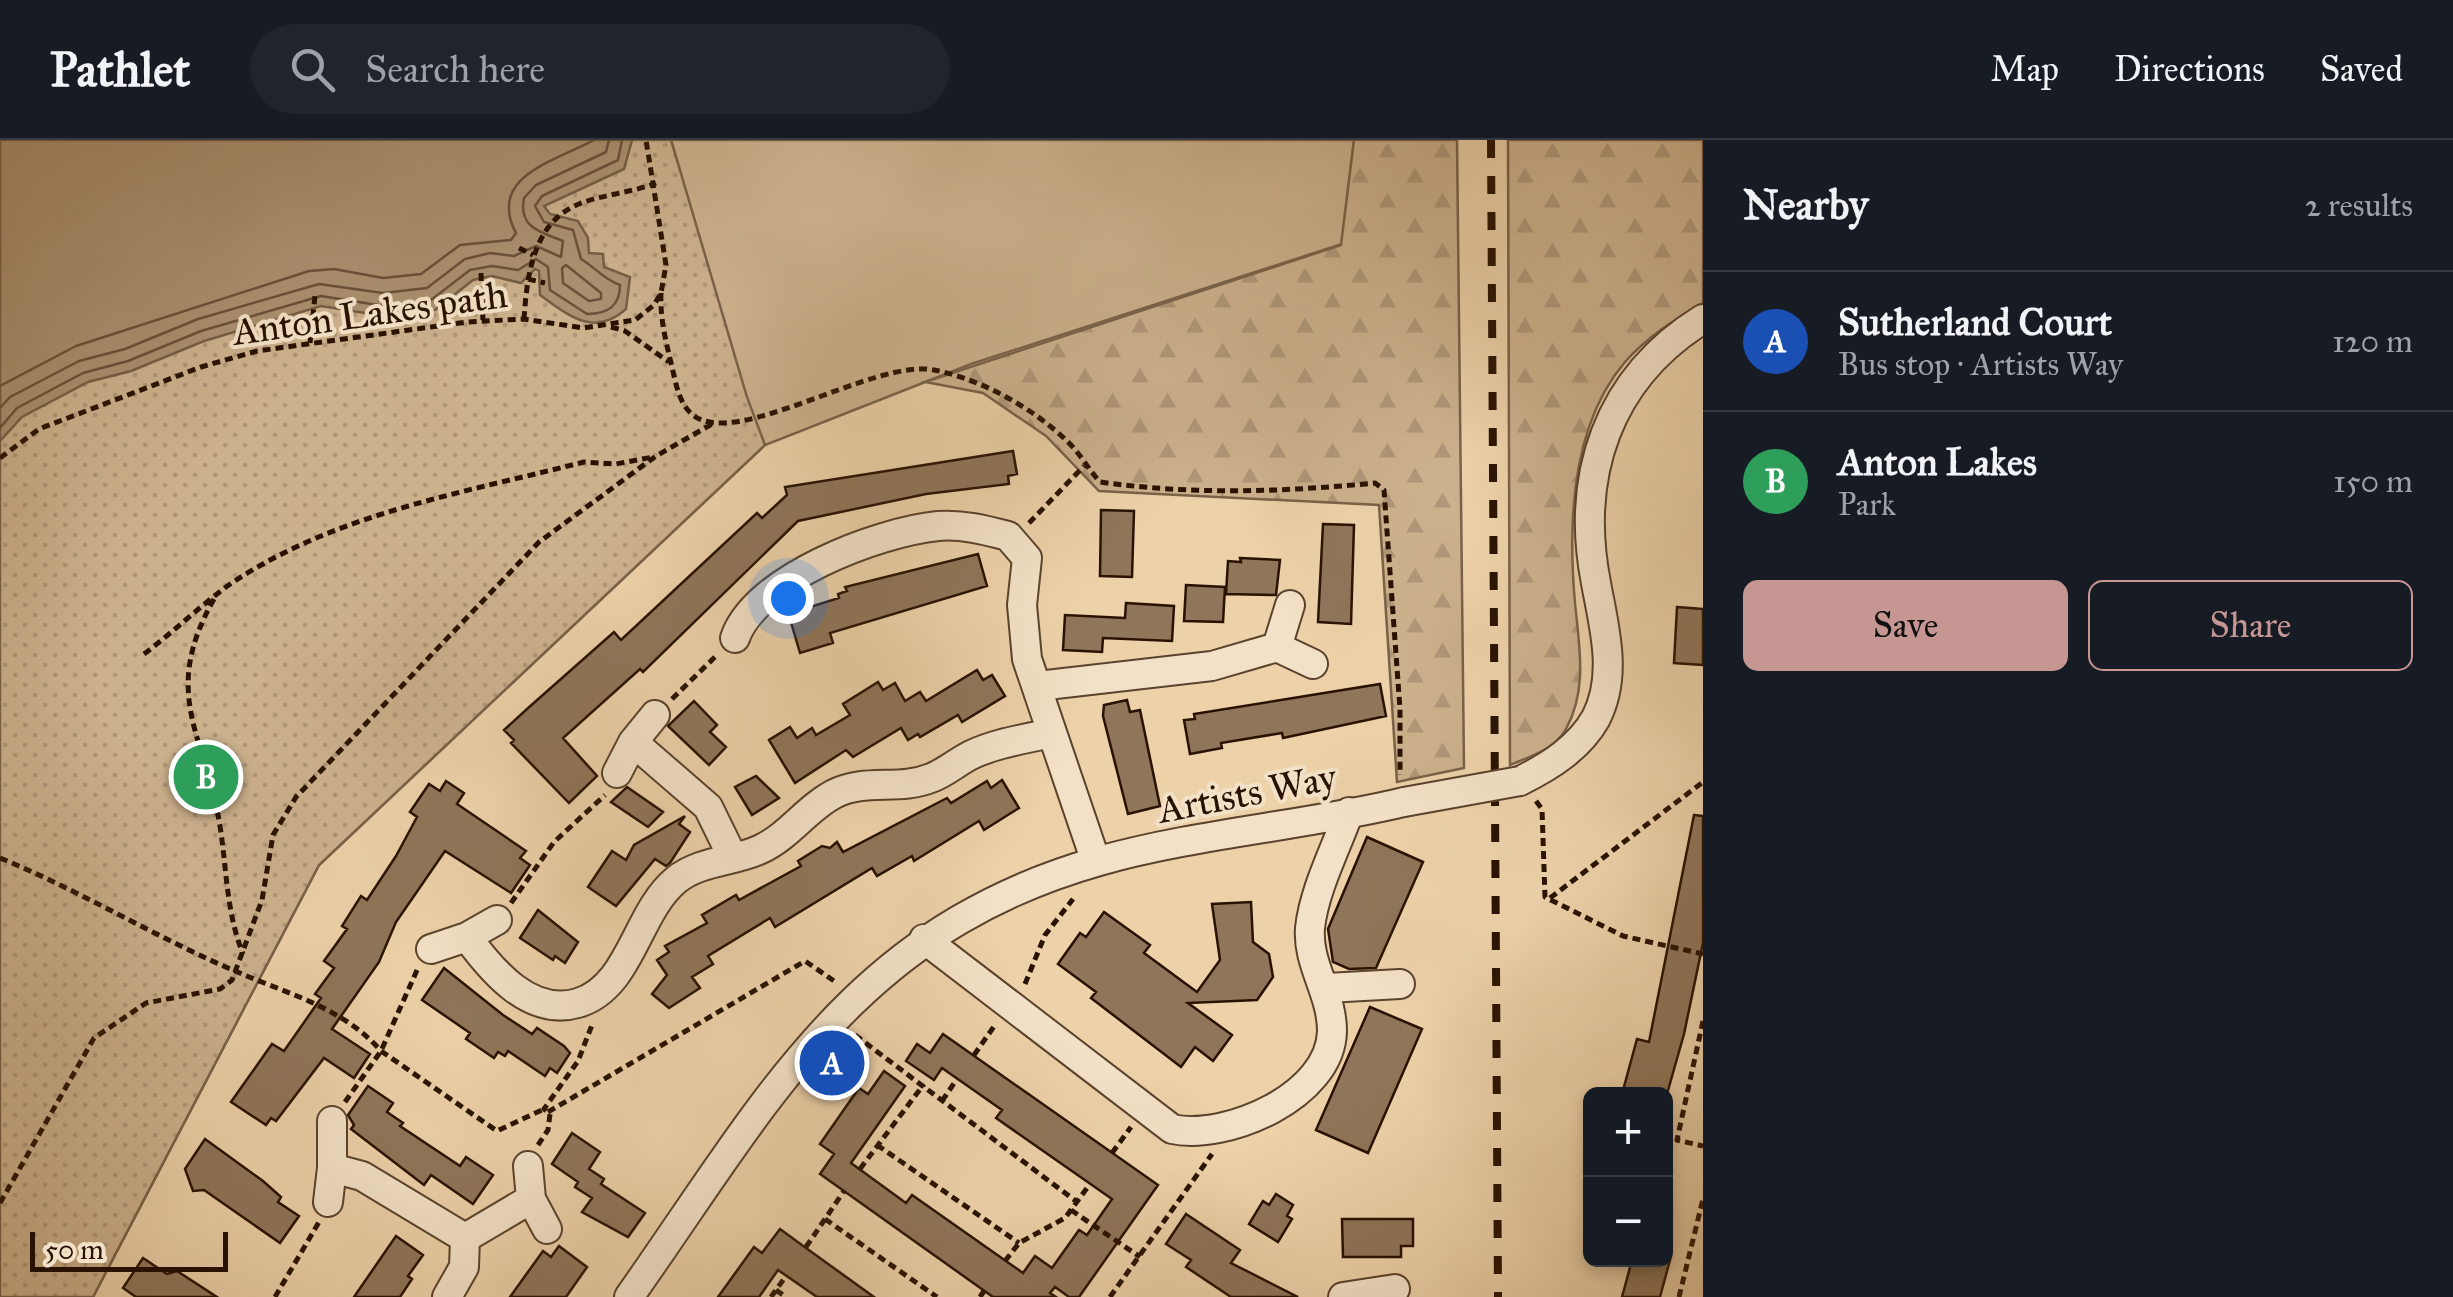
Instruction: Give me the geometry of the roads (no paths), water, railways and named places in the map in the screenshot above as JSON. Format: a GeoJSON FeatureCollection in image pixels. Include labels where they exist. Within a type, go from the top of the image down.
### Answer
{"type":"FeatureCollection","features":[{"type":"Feature","properties":{"kind":"street","name":"Artists Way"},"geometry":{"type":"LineString","coordinates":[[629,1297],[739,1160],[791,1066],[855,996],[924,939],[1006,896],[1098,862],[1520,781],[1554,763],[1576,743],[1596,718],[1606,686],[1609,650],[1589,543],[1594,459],[1610,417],[1647,362],[1703,319]]}},
{"type":"Feature","properties":{"kind":"street"},"geometry":{"type":"LineString","coordinates":[[735,638],[741,620],[769,596],[807,570],[868,543],[940,526],[973,528],[1013,540],[1027,558],[1023,633],[1052,733],[1098,862]]}},
{"type":"Feature","properties":{"kind":"street"},"geometry":{"type":"LineString","coordinates":[[1277,647],[1290,606]]}},
{"type":"Feature","properties":{"kind":"street"},"geometry":{"type":"LineString","coordinates":[[1038,686],[1212,666],[1277,647],[1313,664]]}},
{"type":"Feature","properties":{"kind":"street"},"geometry":{"type":"LineString","coordinates":[[617,773],[633,742],[655,715]]}},
{"type":"Feature","properties":{"kind":"street"},"geometry":{"type":"LineString","coordinates":[[467,938],[496,973],[537,1000],[555,1006],[579,1002],[602,990],[626,959],[644,917],[678,878],[732,856],[756,852],[778,840],[832,795],[858,785],[933,778],[975,753],[1052,733]]}},
{"type":"Feature","properties":{"kind":"street"},"geometry":{"type":"LineString","coordinates":[[633,742],[708,807],[732,856]]}},
{"type":"Feature","properties":{"kind":"street"},"geometry":{"type":"LineString","coordinates":[[924,939],[1172,1129],[1190,1133],[1281,1106],[1319,1064],[1332,1035],[1327,988],[1310,954],[1310,925],[1349,812]]}},
{"type":"Feature","properties":{"kind":"street"},"geometry":{"type":"LineString","coordinates":[[431,949],[467,938],[496,920]]}},
{"type":"Feature","properties":{"kind":"street"},"geometry":{"type":"LineString","coordinates":[[1327,988],[1400,984]]}},
{"type":"Feature","properties":{"kind":"street"},"geometry":{"type":"LineString","coordinates":[[328,1202],[332,1120]]}},
{"type":"Feature","properties":{"kind":"street"},"geometry":{"type":"LineString","coordinates":[[528,1166],[531,1199],[547,1229]]}},
{"type":"Feature","properties":{"kind":"street"},"geometry":{"type":"LineString","coordinates":[[332,1168],[362,1176],[465,1238]]}},
{"type":"Feature","properties":{"kind":"street"},"geometry":{"type":"LineString","coordinates":[[465,1238],[531,1199]]}},
{"type":"Feature","properties":{"kind":"street"},"geometry":{"type":"LineString","coordinates":[[447,1297],[464,1267],[465,1238]]}},
{"type":"Feature","properties":{"kind":"street"},"geometry":{"type":"LineString","coordinates":[[1344,1297],[1395,1290]]}},
{"type":"Feature","properties":{"kind":"water"},"geometry":{"type":"Polygon","coordinates":[[[0,140],[632,140],[624,169],[544,206],[550,214],[578,221],[588,238],[589,253],[603,254],[604,267],[630,277],[626,309],[603,322],[592,323],[571,316],[540,295],[539,271],[535,269],[521,283],[492,276],[473,280],[435,310],[384,316],[321,306],[204,341],[131,371],[88,382],[22,417],[0,441],[0,140]]]}},
{"type":"Feature","properties":{"kind":"railway"},"geometry":{"type":"LineString","coordinates":[[1491,140],[1498,1297]]}},
{"type":"Feature","properties":{"kind":"place","name":"Anton Lakes"},"geometry":{"type":"Point","coordinates":[206,777]}},
{"type":"Feature","properties":{"kind":"place","name":"Sutherland Court"},"geometry":{"type":"Point","coordinates":[832,1063]}}]}
